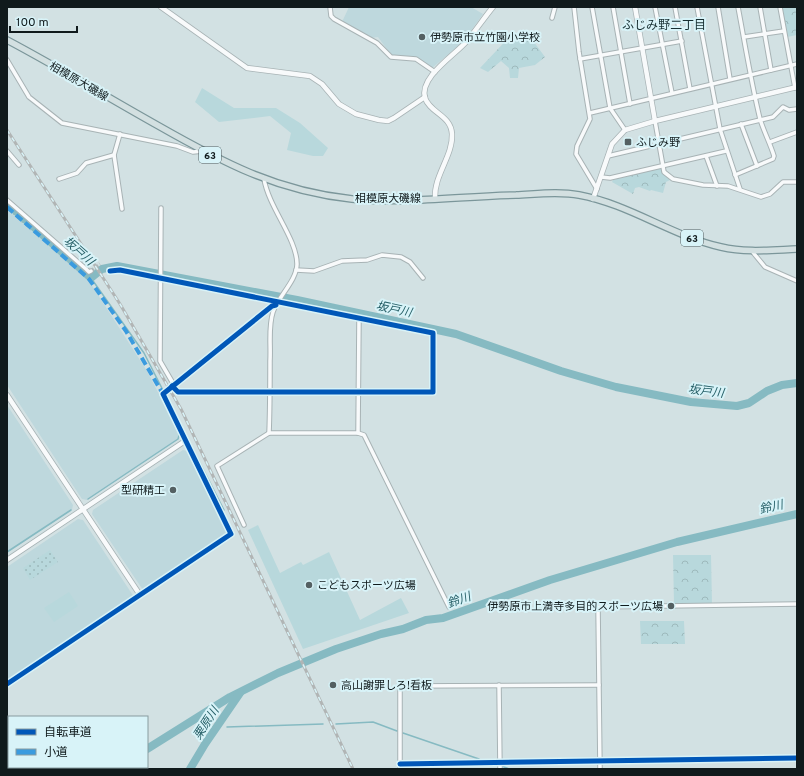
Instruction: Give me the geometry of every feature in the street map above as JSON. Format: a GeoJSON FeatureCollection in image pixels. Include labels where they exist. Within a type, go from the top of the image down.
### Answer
{"type":"FeatureCollection","features":[{"type":"Feature","properties":{"kind":"main road","name":"相模原大磯線"},"geometry":{"type":"LineString","coordinates":[[7,40],[203,152],[264,179],[309,192],[347,198],[380,200],[563,194],[577,195],[593,199],[712,245],[732,249],[751,250],[797,249]]}},
{"type":"Feature","properties":{"kind":"street"},"geometry":{"type":"LineString","coordinates":[[161,7],[247,68],[310,76],[322,84],[339,104],[356,114],[388,121],[425,97]]}},
{"type":"Feature","properties":{"kind":"street"},"geometry":{"type":"LineString","coordinates":[[330,7],[331,16],[334,19],[377,43],[391,57],[396,59],[416,59],[435,72]]}},
{"type":"Feature","properties":{"kind":"street"},"geometry":{"type":"LineString","coordinates":[[435,198],[436,185],[450,146],[452,132],[448,121],[430,105],[425,97],[428,82],[435,72],[466,42],[493,7]]}},
{"type":"Feature","properties":{"kind":"street"},"geometry":{"type":"LineString","coordinates":[[552,18],[555,7]]}},
{"type":"Feature","properties":{"kind":"street"},"geometry":{"type":"LineString","coordinates":[[574,7],[580,60],[590,113],[590,119],[577,146],[576,154],[597,189]]}},
{"type":"Feature","properties":{"kind":"street"},"geometry":{"type":"LineString","coordinates":[[592,7],[610,108],[625,130]]}},
{"type":"Feature","properties":{"kind":"street"},"geometry":{"type":"LineString","coordinates":[[613,7],[630,104]]}},
{"type":"Feature","properties":{"kind":"street"},"geometry":{"type":"LineString","coordinates":[[635,7],[664,172],[673,179],[717,186],[728,186],[761,197],[766,197],[783,182],[797,182]]}},
{"type":"Feature","properties":{"kind":"street"},"geometry":{"type":"LineString","coordinates":[[655,7],[672,93]]}},
{"type":"Feature","properties":{"kind":"street"},"geometry":{"type":"LineString","coordinates":[[676,7],[690,89]]}},
{"type":"Feature","properties":{"kind":"street"},"geometry":{"type":"LineString","coordinates":[[697,7],[710,84],[720,129],[726,151],[740,189]]}},
{"type":"Feature","properties":{"kind":"street"},"geometry":{"type":"LineString","coordinates":[[718,7],[730,80]]}},
{"type":"Feature","properties":{"kind":"street"},"geometry":{"type":"LineString","coordinates":[[735,175],[773,159],[774,156],[770,142],[760,120],[738,7]]}},
{"type":"Feature","properties":{"kind":"street"},"geometry":{"type":"LineString","coordinates":[[760,7],[771,70]]}},
{"type":"Feature","properties":{"kind":"street"},"geometry":{"type":"LineString","coordinates":[[593,199],[612,144],[625,130],[655,121],[796,87],[780,7]]}},
{"type":"Feature","properties":{"kind":"street"},"geometry":{"type":"LineString","coordinates":[[744,37],[784,31]]}},
{"type":"Feature","properties":{"kind":"street"},"geometry":{"type":"LineString","coordinates":[[580,60],[682,41]]}},
{"type":"Feature","properties":{"kind":"street"},"geometry":{"type":"LineString","coordinates":[[7,60],[29,97],[62,123],[177,146],[193,152],[203,152]]}},
{"type":"Feature","properties":{"kind":"street"},"geometry":{"type":"LineString","coordinates":[[590,113],[797,64]]}},
{"type":"Feature","properties":{"kind":"street"},"geometry":{"type":"LineString","coordinates":[[608,156],[773,117],[783,107],[789,110],[797,109]]}},
{"type":"Feature","properties":{"kind":"street"},"geometry":{"type":"LineString","coordinates":[[741,124],[757,166]]}},
{"type":"Feature","properties":{"kind":"street"},"geometry":{"type":"LineString","coordinates":[[770,142],[797,132]]}},
{"type":"Feature","properties":{"kind":"street"},"geometry":{"type":"LineString","coordinates":[[120,134],[114,155],[122,209]]}},
{"type":"Feature","properties":{"kind":"street"},"geometry":{"type":"LineString","coordinates":[[7,151],[19,165]]}},
{"type":"Feature","properties":{"kind":"street"},"geometry":{"type":"LineString","coordinates":[[601,177],[610,178],[726,151]]}},
{"type":"Feature","properties":{"kind":"street"},"geometry":{"type":"LineString","coordinates":[[59,179],[77,173],[86,163],[114,155]]}},
{"type":"Feature","properties":{"kind":"street"},"geometry":{"type":"LineString","coordinates":[[706,156],[717,186]]}},
{"type":"Feature","properties":{"kind":"street"},"geometry":{"type":"LineString","coordinates":[[7,684],[231,534],[163,394],[272,306],[280,302],[296,270],[295,252],[268,199],[264,179]]}},
{"type":"Feature","properties":{"kind":"street"},"geometry":{"type":"LineString","coordinates":[[7,200],[86,270],[89,272],[91,271]]}},
{"type":"Feature","properties":{"kind":"street"},"geometry":{"type":"LineString","coordinates":[[110,271],[120,270],[161,278],[280,302],[433,334],[433,392],[178,392],[160,361],[161,278],[161,208]]}},
{"type":"Feature","properties":{"kind":"street"},"geometry":{"type":"LineString","coordinates":[[751,250],[765,267],[797,281]]}},
{"type":"Feature","properties":{"kind":"street"},"geometry":{"type":"LineString","coordinates":[[296,270],[314,271],[342,261],[368,260],[382,255],[401,257],[410,262],[423,278]]}},
{"type":"Feature","properties":{"kind":"street"},"geometry":{"type":"LineString","coordinates":[[269,434],[271,326],[276,305]]}},
{"type":"Feature","properties":{"kind":"street"},"geometry":{"type":"LineString","coordinates":[[358,318],[358,433]]}},
{"type":"Feature","properties":{"kind":"street"},"geometry":{"type":"LineString","coordinates":[[7,395],[140,595]]}},
{"type":"Feature","properties":{"kind":"street"},"geometry":{"type":"LineString","coordinates":[[244,525],[217,466],[269,434],[358,433],[364,435],[449,606]]}},
{"type":"Feature","properties":{"kind":"street"},"geometry":{"type":"LineString","coordinates":[[7,560],[185,441]]}},
{"type":"Feature","properties":{"kind":"street"},"geometry":{"type":"LineString","coordinates":[[600,769],[598,607],[797,604]]}},
{"type":"Feature","properties":{"kind":"street"},"geometry":{"type":"LineString","coordinates":[[498,685],[500,769]]}},
{"type":"Feature","properties":{"kind":"street"},"geometry":{"type":"LineString","coordinates":[[400,769],[400,686],[599,685]]}},
{"type":"Feature","properties":{"kind":"street"},"geometry":{"type":"LineString","coordinates":[[400,764],[797,758]]}},
{"type":"Feature","properties":{"kind":"shaded area","name":"伊勢原市立竹園小学校"},"geometry":{"type":"Polygon","coordinates":[[[349,7],[471,7],[483,14],[463,42],[432,68],[416,58],[392,56],[378,37],[370,38],[342,22],[349,7]]]}},
{"type":"Feature","properties":{"kind":"shaded area"},"geometry":{"type":"Polygon","coordinates":[[[7,210],[89,281],[147,371],[180,435],[179,439],[87,500],[82,499],[7,385],[7,210]]]}},
{"type":"Feature","properties":{"kind":"shaded area"},"geometry":{"type":"Polygon","coordinates":[[[7,405],[73,505],[72,510],[7,553],[7,405]]]}},
{"type":"Feature","properties":{"kind":"shaded area"},"geometry":{"type":"Polygon","coordinates":[[[183,450],[187,451],[228,534],[143,590],[92,514],[93,510],[183,450]]]}},
{"type":"Feature","properties":{"kind":"shaded area"},"geometry":{"type":"Polygon","coordinates":[[[78,519],[83,520],[134,597],[7,681],[7,567],[78,519]]]}},
{"type":"Feature","properties":{"kind":"green space"},"geometry":{"type":"Polygon","coordinates":[[[782,7],[797,7],[797,35],[787,37],[782,7]]]}},
{"type":"Feature","properties":{"kind":"green space"},"geometry":{"type":"Polygon","coordinates":[[[512,34],[528,34],[545,57],[535,65],[519,68],[518,78],[510,78],[509,68],[501,61],[488,72],[480,68],[512,34]]]}},
{"type":"Feature","properties":{"kind":"green space"},"geometry":{"type":"Polygon","coordinates":[[[202,88],[234,108],[276,108],[300,123],[328,148],[323,156],[313,156],[287,150],[291,133],[270,116],[219,122],[195,102],[202,88]]]}},
{"type":"Feature","properties":{"kind":"green space"},"geometry":{"type":"Polygon","coordinates":[[[661,168],[670,180],[666,182],[663,193],[650,191],[639,187],[635,188],[633,194],[612,182],[613,180],[661,168]]]}},
{"type":"Feature","properties":{"kind":"green space"},"geometry":{"type":"Polygon","coordinates":[[[7,204],[90,278],[88,280],[7,210],[7,204]]]}},
{"type":"Feature","properties":{"kind":"green space","name":"こどもスポーツ広場"},"geometry":{"type":"Polygon","coordinates":[[[258,525],[280,573],[301,562],[303,565],[329,552],[360,620],[401,598],[409,613],[303,649],[248,530],[258,525]]]}},
{"type":"Feature","properties":{"kind":"green space"},"geometry":{"type":"Polygon","coordinates":[[[50,550],[58,562],[30,580],[23,568],[50,550]]]}},
{"type":"Feature","properties":{"kind":"green space"},"geometry":{"type":"Polygon","coordinates":[[[673,555],[711,555],[712,604],[674,604],[673,555]]]}},
{"type":"Feature","properties":{"kind":"green space"},"geometry":{"type":"Polygon","coordinates":[[[69,592],[78,606],[54,622],[44,608],[69,592]]]}},
{"type":"Feature","properties":{"kind":"green space"},"geometry":{"type":"Polygon","coordinates":[[[640,621],[684,621],[685,644],[641,644],[640,621]]]}},
{"type":"Feature","properties":{"kind":"waterway","name":"坂戸川"},"geometry":{"type":"LineString","coordinates":[[7,203],[91,278],[102,269],[117,266],[297,300],[456,334],[561,371],[616,387],[691,402],[737,406],[749,403],[767,391],[782,385],[797,383]]}},
{"type":"Feature","properties":{"kind":"waterway"},"geometry":{"type":"LineString","coordinates":[[91,278],[144,353],[224,510]]}},
{"type":"Feature","properties":{"kind":"waterway"},"geometry":{"type":"LineString","coordinates":[[88,499],[178,439],[182,426]]}},
{"type":"Feature","properties":{"kind":"waterway"},"geometry":{"type":"LineString","coordinates":[[7,552],[71,510]]}},
{"type":"Feature","properties":{"kind":"waterway","name":"鈴川"},"geometry":{"type":"LineString","coordinates":[[148,748],[230,697],[278,673],[336,649],[381,634],[403,629],[426,620],[443,618],[550,580],[677,542],[797,514]]}},
{"type":"Feature","properties":{"kind":"waterway","name":"栗原川"},"geometry":{"type":"LineString","coordinates":[[190,769],[205,744],[240,693]]}},
{"type":"Feature","properties":{"kind":"waterway"},"geometry":{"type":"LineString","coordinates":[[336,724],[373,722],[397,731]]}},
{"type":"Feature","properties":{"kind":"waterway"},"geometry":{"type":"LineString","coordinates":[[227,727],[323,724]]}},
{"type":"Feature","properties":{"kind":"waterway"},"geometry":{"type":"LineString","coordinates":[[403,733],[479,759]]}},
{"type":"Feature","properties":{"kind":"waterway"},"geometry":{"type":"LineString","coordinates":[[502,766],[509,769]]}},
{"type":"Feature","properties":{"kind":"tunnel"},"geometry":{"type":"LineString","coordinates":[[91,271],[100,264]]}},
{"type":"Feature","properties":{"kind":"railway"},"geometry":{"type":"LineString","coordinates":[[7,130],[120,304],[181,409],[353,769]]}},
{"type":"Feature","properties":{"kind":"marked path"},"geometry":{"type":"LineString","coordinates":[[7,207],[89,279],[126,331],[163,394]]}},
{"type":"Feature","properties":{"kind":"cycle path"},"geometry":{"type":"LineString","coordinates":[[110,271],[120,270],[433,333],[433,392],[178,392],[172,386]]}},
{"type":"Feature","properties":{"kind":"cycle path"},"geometry":{"type":"LineString","coordinates":[[7,684],[231,534],[163,394],[272,306],[276,305]]}},
{"type":"Feature","properties":{"kind":"cycle path"},"geometry":{"type":"LineString","coordinates":[[400,764],[797,758]]}},
{"type":"Feature","properties":{"kind":"place","name":"伊勢原市立竹園小学校"},"geometry":{"type":"Point","coordinates":[422,37]}},
{"type":"Feature","properties":{"kind":"place","name":"ふじみ野"},"geometry":{"type":"Point","coordinates":[628,142]}},
{"type":"Feature","properties":{"kind":"place","name":"型研精工"},"geometry":{"type":"Point","coordinates":[173,490]}},
{"type":"Feature","properties":{"kind":"place","name":"こどもスポーツ広場"},"geometry":{"type":"Point","coordinates":[309,585]}},
{"type":"Feature","properties":{"kind":"place","name":"伊勢原市上満寺多目的スポーツ広場"},"geometry":{"type":"Point","coordinates":[671,606]}},
{"type":"Feature","properties":{"kind":"place","name":"高山謝罪しろ!看板"},"geometry":{"type":"Point","coordinates":[333,685]}},
{"type":"Feature","properties":{"kind":"district","name":"ふじみ野二丁目"},"geometry":{"type":"Point","coordinates":[664,25]}}]}
